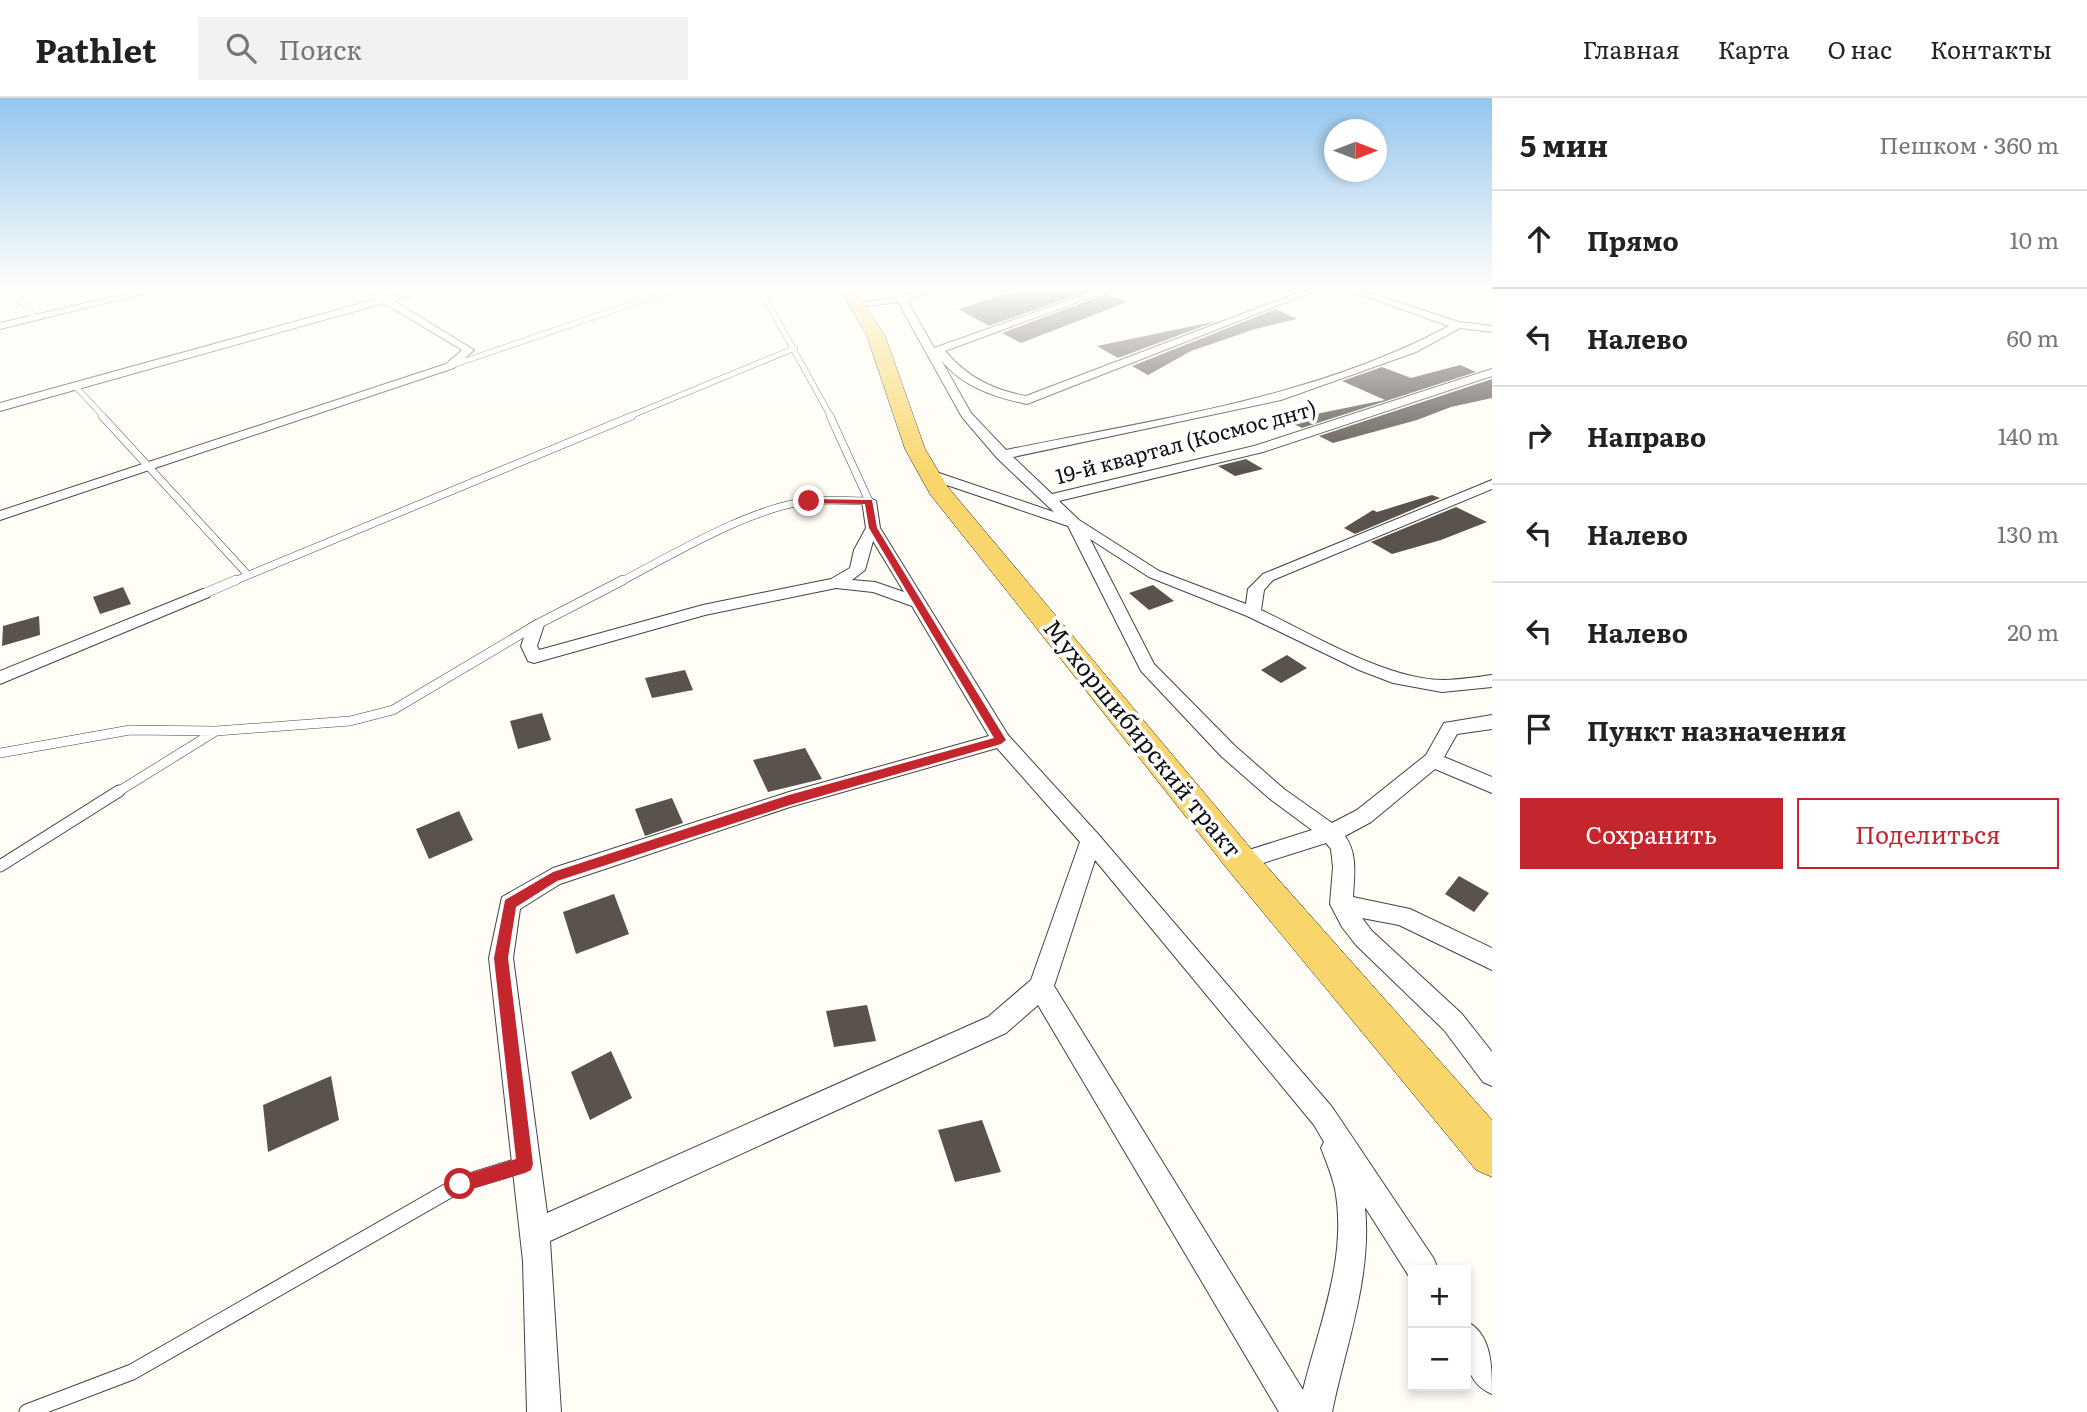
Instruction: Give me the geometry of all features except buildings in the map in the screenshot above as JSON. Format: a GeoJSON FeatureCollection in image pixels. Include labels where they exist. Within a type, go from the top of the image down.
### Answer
{"type":"FeatureCollection","features":[{"type":"Feature","properties":{"kind":"main road","name":"Мухоршибирский тракт"},"geometry":{"type":"LineString","coordinates":[[881,350],[915,449],[928,474],[954,509],[1241,861],[1492,1154]]}},
{"type":"Feature","properties":{"kind":"street"},"geometry":{"type":"LineString","coordinates":[[0,407],[203,350]]}},
{"type":"Feature","properties":{"kind":"street"},"geometry":{"type":"LineString","coordinates":[[0,516],[450,366],[469,350]]}},
{"type":"Feature","properties":{"kind":"street"},"geometry":{"type":"LineString","coordinates":[[935,352],[940,350]]}},
{"type":"Feature","properties":{"kind":"street"},"geometry":{"type":"LineString","coordinates":[[935,352],[978,387],[1027,400],[1156,350]]}},
{"type":"Feature","properties":{"kind":"street"},"geometry":{"type":"LineString","coordinates":[[1002,454],[1277,398],[1411,350]]}},
{"type":"Feature","properties":{"kind":"street"},"geometry":{"type":"LineString","coordinates":[[935,352],[966,414],[1002,454],[1074,523],[1154,574],[1252,612],[1399,680],[1442,686],[1492,681]]}},
{"type":"Feature","properties":{"kind":"street","name":"19-й квартал (Космос днт)"},"geometry":{"type":"LineString","coordinates":[[1049,499],[1258,449],[1492,372]]}},
{"type":"Feature","properties":{"kind":"street"},"geometry":{"type":"LineString","coordinates":[[928,474],[1074,523],[1147,667],[1228,751],[1277,794],[1331,833],[1342,846],[1340,904],[1364,938],[1453,1022],[1492,1073]]}},
{"type":"Feature","properties":{"kind":"street"},"geometry":{"type":"LineString","coordinates":[[1252,612],[1256,589],[1268,577],[1492,484]]}},
{"type":"Feature","properties":{"kind":"street"},"geometry":{"type":"LineString","coordinates":[[869,501],[873,528],[1001,740],[1091,840],[1323,1115],[1420,1265]]}},
{"type":"Feature","properties":{"kind":"street"},"geometry":{"type":"LineString","coordinates":[[836,583],[857,570],[861,550],[873,528]]}},
{"type":"Feature","properties":{"kind":"street"},"geometry":{"type":"LineString","coordinates":[[536,625],[529,646],[534,657],[703,610],[836,583],[874,587],[916,602]]}},
{"type":"Feature","properties":{"kind":"street"},"geometry":{"type":"LineString","coordinates":[[0,678],[203,594]]}},
{"type":"Feature","properties":{"kind":"street"},"geometry":{"type":"LineString","coordinates":[[1241,861],[1331,833],[1364,816],[1433,760],[1451,728],[1492,722]]}},
{"type":"Feature","properties":{"kind":"street"},"geometry":{"type":"LineString","coordinates":[[544,1412],[534,1233],[501,958],[510,904],[553,877],[789,800],[1001,740]]}},
{"type":"Feature","properties":{"kind":"street"},"geometry":{"type":"LineString","coordinates":[[1433,760],[1492,786]]}},
{"type":"Feature","properties":{"kind":"street"},"geometry":{"type":"LineString","coordinates":[[534,1233],[996,1025],[1041,987],[1091,840]]}},
{"type":"Feature","properties":{"kind":"street"},"geometry":{"type":"LineString","coordinates":[[1340,904],[1402,916],[1492,959]]}},
{"type":"Feature","properties":{"kind":"street"},"geometry":{"type":"LineString","coordinates":[[1041,987],[1298,1412]]}},
{"type":"Feature","properties":{"kind":"street"},"geometry":{"type":"LineString","coordinates":[[1315,1412],[1321,1380],[1339,1326],[1352,1254],[1350,1192],[1323,1115]]}},
{"type":"Feature","properties":{"kind":"street"},"geometry":{"type":"LineString","coordinates":[[1471,1345],[1492,1378]]}},
{"type":"Feature","properties":{"kind":"lane"},"geometry":{"type":"LineString","coordinates":[[450,366],[496,350]]}},
{"type":"Feature","properties":{"kind":"lane"},"geometry":{"type":"LineString","coordinates":[[203,594],[789,350]]}},
{"type":"Feature","properties":{"kind":"lane"},"geometry":{"type":"LineString","coordinates":[[0,753],[130,730],[216,731],[350,721],[393,710],[536,625],[719,531],[809,501],[869,501],[847,446],[796,350]]}},
{"type":"Feature","properties":{"kind":"lane"},"geometry":{"type":"LineString","coordinates":[[75,386],[248,575]]}},
{"type":"Feature","properties":{"kind":"lane"},"geometry":{"type":"LineString","coordinates":[[0,866],[216,731]]}},
{"type":"Feature","properties":{"kind":"lane"},"geometry":{"type":"LineString","coordinates":[[27,1412],[132,1372],[460,1184],[525,1164]]}},
{"type":"Feature","properties":{"kind":"route"},"geometry":{"type":"LineString","coordinates":[[460,1184],[525,1164],[501,958],[510,904],[553,877],[789,800],[1001,740],[873,528],[869,501],[809,501]]}}]}
